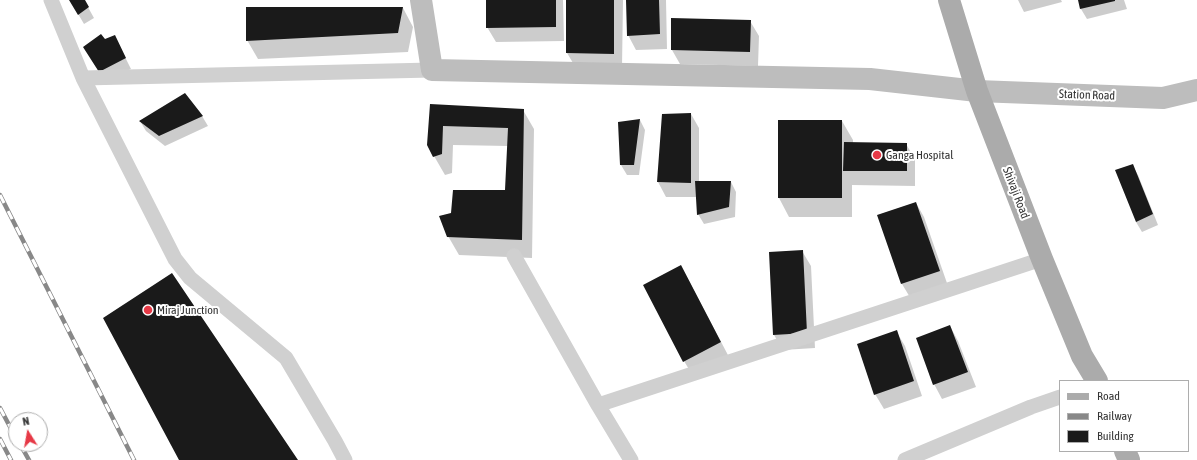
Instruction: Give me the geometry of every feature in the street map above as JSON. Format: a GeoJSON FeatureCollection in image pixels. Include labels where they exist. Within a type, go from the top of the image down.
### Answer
{"type":"FeatureCollection","features":[{"type":"Feature","properties":{"kind":"main road"},"geometry":{"type":"LineString","coordinates":[[421,0],[432,70]]}},
{"type":"Feature","properties":{"kind":"main road","name":"Shivaji Road"},"geometry":{"type":"LineString","coordinates":[[949,0],[977,91],[1042,259],[1082,356],[1096,380]]}},
{"type":"Feature","properties":{"kind":"main road","name":"Station Road"},"geometry":{"type":"LineString","coordinates":[[432,70],[870,79],[977,91],[1163,98],[1197,90]]}},
{"type":"Feature","properties":{"kind":"street"},"geometry":{"type":"LineString","coordinates":[[51,0],[83,78],[175,259],[190,278],[286,358],[345,460]]}},
{"type":"Feature","properties":{"kind":"street"},"geometry":{"type":"LineString","coordinates":[[83,78],[432,70]]}},
{"type":"Feature","properties":{"kind":"street"},"geometry":{"type":"LineString","coordinates":[[514,256],[598,406],[631,460]]}},
{"type":"Feature","properties":{"kind":"street"},"geometry":{"type":"LineString","coordinates":[[598,406],[1042,259]]}},
{"type":"Feature","properties":{"kind":"street"},"geometry":{"type":"LineString","coordinates":[[905,460],[1031,407],[1059,397]]}},
{"type":"Feature","properties":{"kind":"building"},"geometry":{"type":"Polygon","coordinates":[[[69,0],[85,0],[89,7],[78,15],[69,0]]]}},
{"type":"Feature","properties":{"kind":"building"},"geometry":{"type":"Polygon","coordinates":[[[486,0],[556,0],[556,27],[486,28],[486,0]]]}},
{"type":"Feature","properties":{"kind":"building"},"geometry":{"type":"Polygon","coordinates":[[[566,0],[614,0],[614,54],[566,53],[566,0]]]}},
{"type":"Feature","properties":{"kind":"building"},"geometry":{"type":"Polygon","coordinates":[[[626,0],[659,0],[660,34],[627,36],[626,0]]]}},
{"type":"Feature","properties":{"kind":"building"},"geometry":{"type":"Polygon","coordinates":[[[1078,0],[1115,0],[1115,1],[1080,9],[1078,0]]]}},
{"type":"Feature","properties":{"kind":"building"},"geometry":{"type":"Polygon","coordinates":[[[246,7],[403,7],[398,33],[246,41],[246,7]]]}},
{"type":"Feature","properties":{"kind":"building"},"geometry":{"type":"Polygon","coordinates":[[[671,18],[751,20],[750,52],[671,50],[671,18]]]}},
{"type":"Feature","properties":{"kind":"building"},"geometry":{"type":"Polygon","coordinates":[[[101,34],[105,39],[115,35],[126,58],[99,72],[83,47],[101,34]]]}},
{"type":"Feature","properties":{"kind":"building"},"geometry":{"type":"Polygon","coordinates":[[[185,93],[203,116],[159,136],[139,121],[185,93]]]}},
{"type":"Feature","properties":{"kind":"building"},"geometry":{"type":"Polygon","coordinates":[[[430,104],[524,109],[522,240],[447,237],[439,216],[451,213],[453,190],[505,190],[508,128],[443,126],[442,154],[433,157],[427,145],[430,104]]]}},
{"type":"Feature","properties":{"kind":"building"},"geometry":{"type":"Polygon","coordinates":[[[691,113],[691,183],[657,182],[662,114],[691,113]]]}},
{"type":"Feature","properties":{"kind":"building"},"geometry":{"type":"Polygon","coordinates":[[[640,119],[634,165],[620,165],[618,122],[640,119]]]}},
{"type":"Feature","properties":{"kind":"building"},"geometry":{"type":"Polygon","coordinates":[[[778,120],[842,120],[842,198],[778,198],[778,120]]]}},
{"type":"Feature","properties":{"kind":"building"},"geometry":{"type":"Polygon","coordinates":[[[844,142],[907,143],[907,171],[843,171],[844,142]]]}},
{"type":"Feature","properties":{"kind":"building"},"geometry":{"type":"Polygon","coordinates":[[[1133,164],[1153,214],[1136,222],[1115,170],[1133,164]]]}},
{"type":"Feature","properties":{"kind":"building"},"geometry":{"type":"Polygon","coordinates":[[[695,181],[731,181],[729,207],[697,215],[695,181]]]}},
{"type":"Feature","properties":{"kind":"building"},"geometry":{"type":"Polygon","coordinates":[[[916,202],[940,271],[901,284],[877,215],[916,202]]]}},
{"type":"Feature","properties":{"kind":"building"},"geometry":{"type":"Polygon","coordinates":[[[803,250],[807,333],[773,335],[769,252],[803,250]]]}},
{"type":"Feature","properties":{"kind":"building"},"geometry":{"type":"Polygon","coordinates":[[[681,265],[721,342],[683,362],[643,285],[681,265]]]}},
{"type":"Feature","properties":{"kind":"building"},"geometry":{"type":"Polygon","coordinates":[[[172,273],[298,460],[179,460],[103,318],[172,273]]]}},
{"type":"Feature","properties":{"kind":"building"},"geometry":{"type":"Polygon","coordinates":[[[950,325],[968,372],[933,385],[916,338],[950,325]]]}},
{"type":"Feature","properties":{"kind":"building"},"geometry":{"type":"Polygon","coordinates":[[[897,330],[914,381],[874,395],[857,344],[897,330]]]}},
{"type":"Feature","properties":{"kind":"railway"},"geometry":{"type":"LineString","coordinates":[[0,195],[134,460]]}},
{"type":"Feature","properties":{"kind":"railway"},"geometry":{"type":"LineString","coordinates":[[0,408],[8,423]]}},
{"type":"Feature","properties":{"kind":"railway"},"geometry":{"type":"LineString","coordinates":[[0,439],[11,460]]}},
{"type":"Feature","properties":{"kind":"railway"},"geometry":{"type":"LineString","coordinates":[[24,452],[29,460]]}},
{"type":"Feature","properties":{"kind":"place","name":"Ganga Hospital"},"geometry":{"type":"Point","coordinates":[877,155]}},
{"type":"Feature","properties":{"kind":"place","name":"Miraj Junction"},"geometry":{"type":"Point","coordinates":[148,310]}}]}
